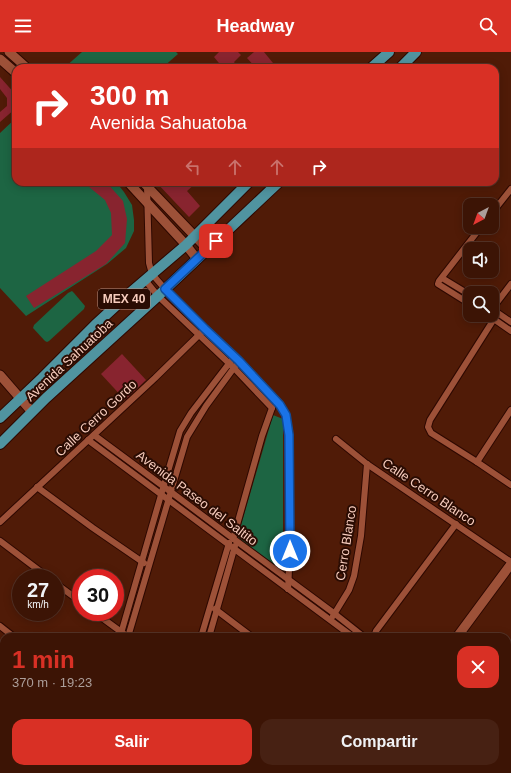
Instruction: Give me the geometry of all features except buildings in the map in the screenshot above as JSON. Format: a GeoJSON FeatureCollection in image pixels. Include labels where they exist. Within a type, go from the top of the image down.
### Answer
{"type":"FeatureCollection","features":[{"type":"Feature","properties":{"kind":"main road"},"geometry":{"type":"LineString","coordinates":[[376,64],[389,52]]}},
{"type":"Feature","properties":{"kind":"main road"},"geometry":{"type":"LineString","coordinates":[[404,64],[416,52]]}},
{"type":"Feature","properties":{"kind":"main road","name":"Avenida Sahuatoba"},"geometry":{"type":"LineString","coordinates":[[0,418],[95,325],[186,245],[245,186]]}},
{"type":"Feature","properties":{"kind":"main road","name":"Avenida Sahuatoba"},"geometry":{"type":"LineString","coordinates":[[0,444],[46,398],[275,186]]}},
{"type":"Feature","properties":{"kind":"main road"},"geometry":{"type":"LineString","coordinates":[[42,378],[41,385],[46,398]]}},
{"type":"Feature","properties":{"kind":"street"},"geometry":{"type":"LineString","coordinates":[[9,52],[22,64]]}},
{"type":"Feature","properties":{"kind":"street"},"geometry":{"type":"LineString","coordinates":[[0,59],[12,70]]}},
{"type":"Feature","properties":{"kind":"street"},"geometry":{"type":"LineString","coordinates":[[132,186],[197,259]]}},
{"type":"Feature","properties":{"kind":"street"},"geometry":{"type":"LineString","coordinates":[[145,186],[149,277],[199,335],[232,365],[272,408]]}},
{"type":"Feature","properties":{"kind":"street"},"geometry":{"type":"LineString","coordinates":[[147,186],[207,249]]}},
{"type":"Feature","properties":{"kind":"street"},"geometry":{"type":"LineString","coordinates":[[499,204],[511,189]]}},
{"type":"Feature","properties":{"kind":"street"},"geometry":{"type":"LineString","coordinates":[[463,300],[438,285],[439,281],[476,234]]}},
{"type":"Feature","properties":{"kind":"street"},"geometry":{"type":"LineString","coordinates":[[149,277],[161,292],[205,329],[237,359],[280,405],[286,415],[289,435],[288,588]]}},
{"type":"Feature","properties":{"kind":"street"},"geometry":{"type":"LineString","coordinates":[[442,278],[463,291]]}},
{"type":"Feature","properties":{"kind":"street"},"geometry":{"type":"LineString","coordinates":[[499,300],[511,284]]}},
{"type":"Feature","properties":{"kind":"street"},"geometry":{"type":"LineString","coordinates":[[499,314],[511,322]]}},
{"type":"Feature","properties":{"kind":"street"},"geometry":{"type":"LineString","coordinates":[[492,322],[430,420],[428,427],[432,433],[511,485]]}},
{"type":"Feature","properties":{"kind":"street"},"geometry":{"type":"LineString","coordinates":[[498,322],[511,331]]}},
{"type":"Feature","properties":{"kind":"street","name":"Calle Cerro Gordo"},"geometry":{"type":"LineString","coordinates":[[0,522],[155,378],[205,329]]}},
{"type":"Feature","properties":{"kind":"street"},"geometry":{"type":"LineString","coordinates":[[121,633],[180,431],[192,413],[237,359]]}},
{"type":"Feature","properties":{"kind":"street"},"geometry":{"type":"LineString","coordinates":[[129,633],[185,443],[190,431],[232,365]]}},
{"type":"Feature","properties":{"kind":"street"},"geometry":{"type":"LineString","coordinates":[[0,375],[32,412]]}},
{"type":"Feature","properties":{"kind":"street"},"geometry":{"type":"LineString","coordinates":[[209,633],[217,610],[233,539],[262,436],[272,408],[280,405]]}},
{"type":"Feature","properties":{"kind":"street"},"geometry":{"type":"LineString","coordinates":[[477,462],[511,410]]}},
{"type":"Feature","properties":{"kind":"street","name":"Avenida Paseo del Saltito"},"geometry":{"type":"LineString","coordinates":[[94,435],[361,633]]}},
{"type":"Feature","properties":{"kind":"street","name":"Calle Cerro Blanco"},"geometry":{"type":"LineString","coordinates":[[336,439],[367,464],[511,563]]}},
{"type":"Feature","properties":{"kind":"street","name":"Avenida Paseo del Saltito"},"geometry":{"type":"LineString","coordinates":[[88,440],[347,633]]}},
{"type":"Feature","properties":{"kind":"street","name":"Cerro Blanco"},"geometry":{"type":"LineString","coordinates":[[331,620],[349,590],[354,576],[360,536],[367,464]]}},
{"type":"Feature","properties":{"kind":"street"},"geometry":{"type":"LineString","coordinates":[[37,487],[93,528],[149,566]]}},
{"type":"Feature","properties":{"kind":"street"},"geometry":{"type":"LineString","coordinates":[[373,633],[376,631],[456,524]]}},
{"type":"Feature","properties":{"kind":"street"},"geometry":{"type":"LineString","coordinates":[[0,541],[37,569]]}},
{"type":"Feature","properties":{"kind":"street"},"geometry":{"type":"LineString","coordinates":[[202,633],[231,547]]}},
{"type":"Feature","properties":{"kind":"street"},"geometry":{"type":"LineString","coordinates":[[460,633],[511,563]]}},
{"type":"Feature","properties":{"kind":"street"},"geometry":{"type":"LineString","coordinates":[[210,606],[247,633]]}},
{"type":"Feature","properties":{"kind":"street"},"geometry":{"type":"LineString","coordinates":[[105,621],[120,633]]}},
{"type":"Feature","properties":{"kind":"street"},"geometry":{"type":"LineString","coordinates":[[0,626],[9,633]]}},
{"type":"Feature","properties":{"kind":"green space"},"geometry":{"type":"Polygon","coordinates":[[[82,52],[176,52],[178,54],[167,64],[68,64],[82,52]]]}},
{"type":"Feature","properties":{"kind":"green space"},"geometry":{"type":"Polygon","coordinates":[[[12,122],[12,186],[119,186],[132,205],[134,231],[126,248],[107,264],[26,316],[0,288],[0,133],[12,122]]]}},
{"type":"Feature","properties":{"kind":"green space"},"geometry":{"type":"Polygon","coordinates":[[[72,291],[85,306],[84,309],[49,341],[45,341],[33,328],[34,325],[72,291]]]}},
{"type":"Feature","properties":{"kind":"green space"},"geometry":{"type":"Polygon","coordinates":[[[273,415],[283,419],[283,572],[237,539],[273,415]]]}},
{"type":"Feature","properties":{"kind":"route"},"geometry":{"type":"LineString","coordinates":[[216,241],[165,289],[239,361],[280,405],[286,415],[289,435],[290,551]]}}]}
